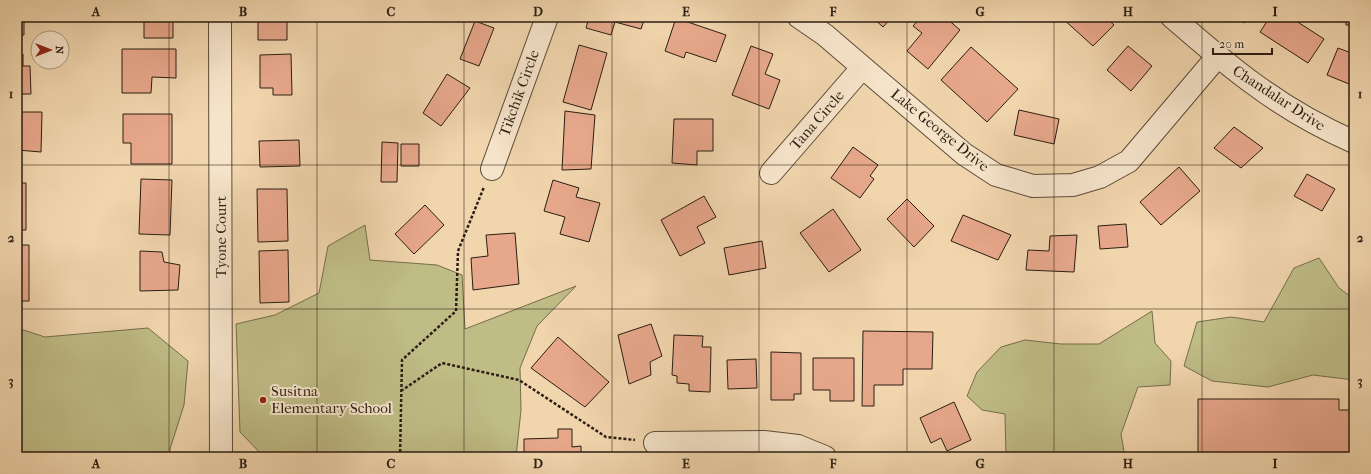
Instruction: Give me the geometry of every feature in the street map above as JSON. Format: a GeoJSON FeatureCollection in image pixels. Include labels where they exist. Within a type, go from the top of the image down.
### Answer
{"type":"FeatureCollection","features":[{"type":"Feature","properties":{"kind":"street","name":"Tyone Court"},"geometry":{"type":"LineString","coordinates":[[220,17],[221,457]]}},
{"type":"Feature","properties":{"kind":"street","name":"Tikchik Circle"},"geometry":{"type":"LineString","coordinates":[[492,169],[547,17]]}},
{"type":"Feature","properties":{"kind":"street","name":"Lake George Drive"},"geometry":{"type":"LineString","coordinates":[[799,17],[825,36],[964,154],[996,175],[1033,186],[1073,185],[1100,177],[1129,161],[1217,57]]}},
{"type":"Feature","properties":{"kind":"street","name":"Chandalar Drive"},"geometry":{"type":"LineString","coordinates":[[1172,17],[1217,57],[1258,88],[1297,113],[1354,142]]}},
{"type":"Feature","properties":{"kind":"street","name":"Tana Circle"},"geometry":{"type":"LineString","coordinates":[[771,172],[862,68]]}},
{"type":"Feature","properties":{"kind":"street"},"geometry":{"type":"LineString","coordinates":[[655,443],[764,442],[798,446],[826,457]]}},
{"type":"Feature","properties":{"kind":"path"},"geometry":{"type":"LineString","coordinates":[[400,457],[402,360],[456,311],[458,251],[492,169]]}},
{"type":"Feature","properties":{"kind":"path"},"geometry":{"type":"LineString","coordinates":[[401,391],[442,363],[519,380],[606,437],[655,443]]}},
{"type":"Feature","properties":{"kind":"shaded area"},"geometry":{"type":"Polygon","coordinates":[[[365,225],[370,260],[437,265],[462,275],[465,329],[576,286],[537,326],[520,368],[521,410],[516,457],[264,457],[240,432],[236,324],[275,315],[319,293],[328,246],[365,225]]]}},
{"type":"Feature","properties":{"kind":"shaded area"},"geometry":{"type":"Polygon","coordinates":[[[1319,258],[1339,288],[1354,299],[1354,380],[1313,375],[1268,387],[1212,381],[1184,366],[1197,322],[1231,317],[1264,322],[1294,268],[1319,258]]]}},
{"type":"Feature","properties":{"kind":"shaded area"},"geometry":{"type":"Polygon","coordinates":[[[1152,311],[1155,343],[1171,361],[1170,385],[1138,387],[1121,434],[1125,457],[1006,457],[1005,414],[982,410],[967,396],[977,372],[1001,347],[1025,340],[1061,344],[1099,344],[1152,311]]]}},
{"type":"Feature","properties":{"kind":"shaded area"},"geometry":{"type":"Polygon","coordinates":[[[17,328],[45,337],[148,328],[188,361],[184,405],[170,449],[170,457],[17,457],[17,328]]]}},
{"type":"Feature","properties":{"kind":"building"},"geometry":{"type":"Polygon","coordinates":[[[17,17],[24,17],[24,35],[17,35],[17,17]]]}},
{"type":"Feature","properties":{"kind":"building"},"geometry":{"type":"Polygon","coordinates":[[[144,17],[173,17],[173,38],[144,38],[144,17]]]}},
{"type":"Feature","properties":{"kind":"building"},"geometry":{"type":"Polygon","coordinates":[[[258,17],[287,17],[287,40],[258,40],[258,17]]]}},
{"type":"Feature","properties":{"kind":"building"},"geometry":{"type":"Polygon","coordinates":[[[589,17],[645,17],[641,29],[615,22],[611,35],[586,28],[589,17]]]}},
{"type":"Feature","properties":{"kind":"building"},"geometry":{"type":"Polygon","coordinates":[[[872,17],[892,17],[883,27],[872,17]]]}},
{"type":"Feature","properties":{"kind":"building"},"geometry":{"type":"Polygon","coordinates":[[[921,17],[945,17],[960,30],[928,69],[907,51],[922,33],[913,26],[921,17]]]}},
{"type":"Feature","properties":{"kind":"building"},"geometry":{"type":"Polygon","coordinates":[[[1061,17],[1105,17],[1114,25],[1093,46],[1061,17]]]}},
{"type":"Feature","properties":{"kind":"building"},"geometry":{"type":"Polygon","coordinates":[[[1236,17],[1248,17],[1244,23],[1236,17]]]}},
{"type":"Feature","properties":{"kind":"building"},"geometry":{"type":"Polygon","coordinates":[[[1270,17],[1290,17],[1324,39],[1308,63],[1260,32],[1270,17]]]}},
{"type":"Feature","properties":{"kind":"building"},"geometry":{"type":"Polygon","coordinates":[[[1346,17],[1354,17],[1354,25],[1346,25],[1346,17]]]}},
{"type":"Feature","properties":{"kind":"building"},"geometry":{"type":"Polygon","coordinates":[[[676,18],[726,35],[716,62],[686,52],[684,58],[665,51],[676,18]]]}},
{"type":"Feature","properties":{"kind":"building"},"geometry":{"type":"Polygon","coordinates":[[[475,21],[494,28],[479,66],[460,59],[475,21]]]}},
{"type":"Feature","properties":{"kind":"building"},"geometry":{"type":"Polygon","coordinates":[[[579,45],[607,53],[591,110],[563,102],[579,45]]]}},
{"type":"Feature","properties":{"kind":"building"},"geometry":{"type":"Polygon","coordinates":[[[751,46],[773,54],[765,74],[780,80],[769,109],[732,95],[751,46]]]}},
{"type":"Feature","properties":{"kind":"building"},"geometry":{"type":"Polygon","coordinates":[[[1128,46],[1152,66],[1131,91],[1107,70],[1128,46]]]}},
{"type":"Feature","properties":{"kind":"building"},"geometry":{"type":"Polygon","coordinates":[[[971,47],[1018,89],[987,122],[941,80],[971,47]]]}},
{"type":"Feature","properties":{"kind":"building"},"geometry":{"type":"Polygon","coordinates":[[[1338,48],[1354,54],[1354,86],[1327,75],[1338,48]]]}},
{"type":"Feature","properties":{"kind":"building"},"geometry":{"type":"Polygon","coordinates":[[[122,49],[176,49],[176,78],[152,77],[151,93],[122,93],[122,49]]]}},
{"type":"Feature","properties":{"kind":"building"},"geometry":{"type":"Polygon","coordinates":[[[17,54],[23,54],[23,66],[30,66],[31,94],[17,94],[17,54]]]}},
{"type":"Feature","properties":{"kind":"building"},"geometry":{"type":"Polygon","coordinates":[[[291,54],[292,95],[273,95],[273,88],[260,88],[260,55],[291,54]]]}},
{"type":"Feature","properties":{"kind":"building"},"geometry":{"type":"Polygon","coordinates":[[[447,74],[470,88],[441,126],[423,113],[447,74]]]}},
{"type":"Feature","properties":{"kind":"building"},"geometry":{"type":"Polygon","coordinates":[[[1019,110],[1059,119],[1054,144],[1014,135],[1019,110]]]}},
{"type":"Feature","properties":{"kind":"building"},"geometry":{"type":"Polygon","coordinates":[[[565,111],[595,115],[591,169],[562,170],[565,111]]]}},
{"type":"Feature","properties":{"kind":"building"},"geometry":{"type":"Polygon","coordinates":[[[17,112],[42,112],[41,152],[17,150],[17,112]]]}},
{"type":"Feature","properties":{"kind":"building"},"geometry":{"type":"Polygon","coordinates":[[[123,114],[172,114],[172,164],[131,164],[131,143],[123,143],[123,114]]]}},
{"type":"Feature","properties":{"kind":"building"},"geometry":{"type":"Polygon","coordinates":[[[674,119],[713,119],[713,151],[697,151],[697,165],[672,163],[674,119]]]}},
{"type":"Feature","properties":{"kind":"building"},"geometry":{"type":"Polygon","coordinates":[[[1234,127],[1263,148],[1241,168],[1214,148],[1234,127]]]}},
{"type":"Feature","properties":{"kind":"building"},"geometry":{"type":"Polygon","coordinates":[[[299,140],[300,166],[260,167],[259,141],[299,140]]]}},
{"type":"Feature","properties":{"kind":"building"},"geometry":{"type":"Polygon","coordinates":[[[382,142],[398,143],[397,182],[381,182],[382,142]]]}},
{"type":"Feature","properties":{"kind":"building"},"geometry":{"type":"Polygon","coordinates":[[[401,144],[419,144],[419,166],[401,166],[401,144]]]}},
{"type":"Feature","properties":{"kind":"building"},"geometry":{"type":"Polygon","coordinates":[[[853,147],[878,165],[870,176],[874,179],[860,198],[831,178],[853,147]]]}},
{"type":"Feature","properties":{"kind":"building"},"geometry":{"type":"Polygon","coordinates":[[[1179,167],[1200,191],[1161,225],[1140,202],[1179,167]]]}},
{"type":"Feature","properties":{"kind":"building"},"geometry":{"type":"Polygon","coordinates":[[[1307,174],[1335,189],[1322,211],[1294,196],[1307,174]]]}},
{"type":"Feature","properties":{"kind":"building"},"geometry":{"type":"Polygon","coordinates":[[[141,179],[172,180],[170,235],[139,234],[141,179]]]}},
{"type":"Feature","properties":{"kind":"building"},"geometry":{"type":"Polygon","coordinates":[[[553,180],[579,188],[576,197],[600,203],[589,242],[560,234],[565,217],[544,211],[553,180]]]}},
{"type":"Feature","properties":{"kind":"building"},"geometry":{"type":"Polygon","coordinates":[[[17,183],[26,183],[26,230],[17,230],[17,183]]]}},
{"type":"Feature","properties":{"kind":"building"},"geometry":{"type":"Polygon","coordinates":[[[257,189],[287,189],[288,241],[258,242],[257,189]]]}},
{"type":"Feature","properties":{"kind":"building"},"geometry":{"type":"Polygon","coordinates":[[[704,196],[716,217],[697,227],[705,243],[680,256],[661,220],[704,196]]]}},
{"type":"Feature","properties":{"kind":"building"},"geometry":{"type":"Polygon","coordinates":[[[907,199],[934,226],[914,247],[887,219],[907,199]]]}},
{"type":"Feature","properties":{"kind":"building"},"geometry":{"type":"Polygon","coordinates":[[[425,205],[444,225],[414,254],[395,234],[425,205]]]}},
{"type":"Feature","properties":{"kind":"building"},"geometry":{"type":"Polygon","coordinates":[[[833,209],[861,250],[829,272],[800,233],[833,209]]]}},
{"type":"Feature","properties":{"kind":"building"},"geometry":{"type":"Polygon","coordinates":[[[963,215],[1011,235],[998,260],[951,241],[963,215]]]}},
{"type":"Feature","properties":{"kind":"building"},"geometry":{"type":"Polygon","coordinates":[[[1126,224],[1128,247],[1100,249],[1098,226],[1126,224]]]}},
{"type":"Feature","properties":{"kind":"building"},"geometry":{"type":"Polygon","coordinates":[[[515,233],[519,284],[473,290],[471,258],[488,256],[486,235],[515,233]]]}},
{"type":"Feature","properties":{"kind":"building"},"geometry":{"type":"Polygon","coordinates":[[[1077,235],[1074,272],[1026,270],[1028,250],[1049,251],[1050,236],[1077,235]]]}},
{"type":"Feature","properties":{"kind":"building"},"geometry":{"type":"Polygon","coordinates":[[[762,241],[766,268],[729,275],[724,248],[762,241]]]}},
{"type":"Feature","properties":{"kind":"building"},"geometry":{"type":"Polygon","coordinates":[[[17,245],[29,245],[29,301],[17,301],[17,245]]]}},
{"type":"Feature","properties":{"kind":"building"},"geometry":{"type":"Polygon","coordinates":[[[288,250],[289,302],[260,303],[259,251],[288,250]]]}},
{"type":"Feature","properties":{"kind":"building"},"geometry":{"type":"Polygon","coordinates":[[[140,251],[162,252],[164,262],[180,265],[178,290],[140,291],[140,251]]]}},
{"type":"Feature","properties":{"kind":"building"},"geometry":{"type":"Polygon","coordinates":[[[651,324],[662,356],[650,362],[651,375],[629,384],[618,335],[651,324]]]}},
{"type":"Feature","properties":{"kind":"building"},"geometry":{"type":"Polygon","coordinates":[[[863,331],[933,332],[932,369],[903,369],[903,385],[874,385],[874,406],[862,406],[863,331]]]}},
{"type":"Feature","properties":{"kind":"building"},"geometry":{"type":"Polygon","coordinates":[[[674,335],[703,336],[702,347],[711,347],[710,392],[689,391],[689,384],[677,383],[677,376],[672,375],[674,335]]]}},
{"type":"Feature","properties":{"kind":"building"},"geometry":{"type":"Polygon","coordinates":[[[558,337],[609,382],[585,407],[531,368],[558,337]]]}},
{"type":"Feature","properties":{"kind":"building"},"geometry":{"type":"Polygon","coordinates":[[[771,352],[801,353],[801,394],[794,394],[794,400],[771,400],[771,352]]]}},
{"type":"Feature","properties":{"kind":"building"},"geometry":{"type":"Polygon","coordinates":[[[813,358],[854,358],[854,401],[830,401],[830,390],[813,390],[813,358]]]}},
{"type":"Feature","properties":{"kind":"building"},"geometry":{"type":"Polygon","coordinates":[[[756,359],[757,388],[728,389],[727,360],[756,359]]]}},
{"type":"Feature","properties":{"kind":"building"},"geometry":{"type":"Polygon","coordinates":[[[1198,399],[1339,399],[1339,410],[1354,410],[1354,457],[1305,457],[1305,453],[1198,453],[1198,399]]]}},
{"type":"Feature","properties":{"kind":"building"},"geometry":{"type":"Polygon","coordinates":[[[954,402],[971,440],[947,451],[941,438],[931,443],[920,418],[954,402]]]}},
{"type":"Feature","properties":{"kind":"building"},"geometry":{"type":"Polygon","coordinates":[[[558,429],[572,429],[572,447],[581,446],[581,457],[524,457],[524,439],[558,438],[558,429]]]}},
{"type":"Feature","properties":{"kind":"place","name":"Susitna Elementary School"},"geometry":{"type":"Point","coordinates":[263,400]}}]}
